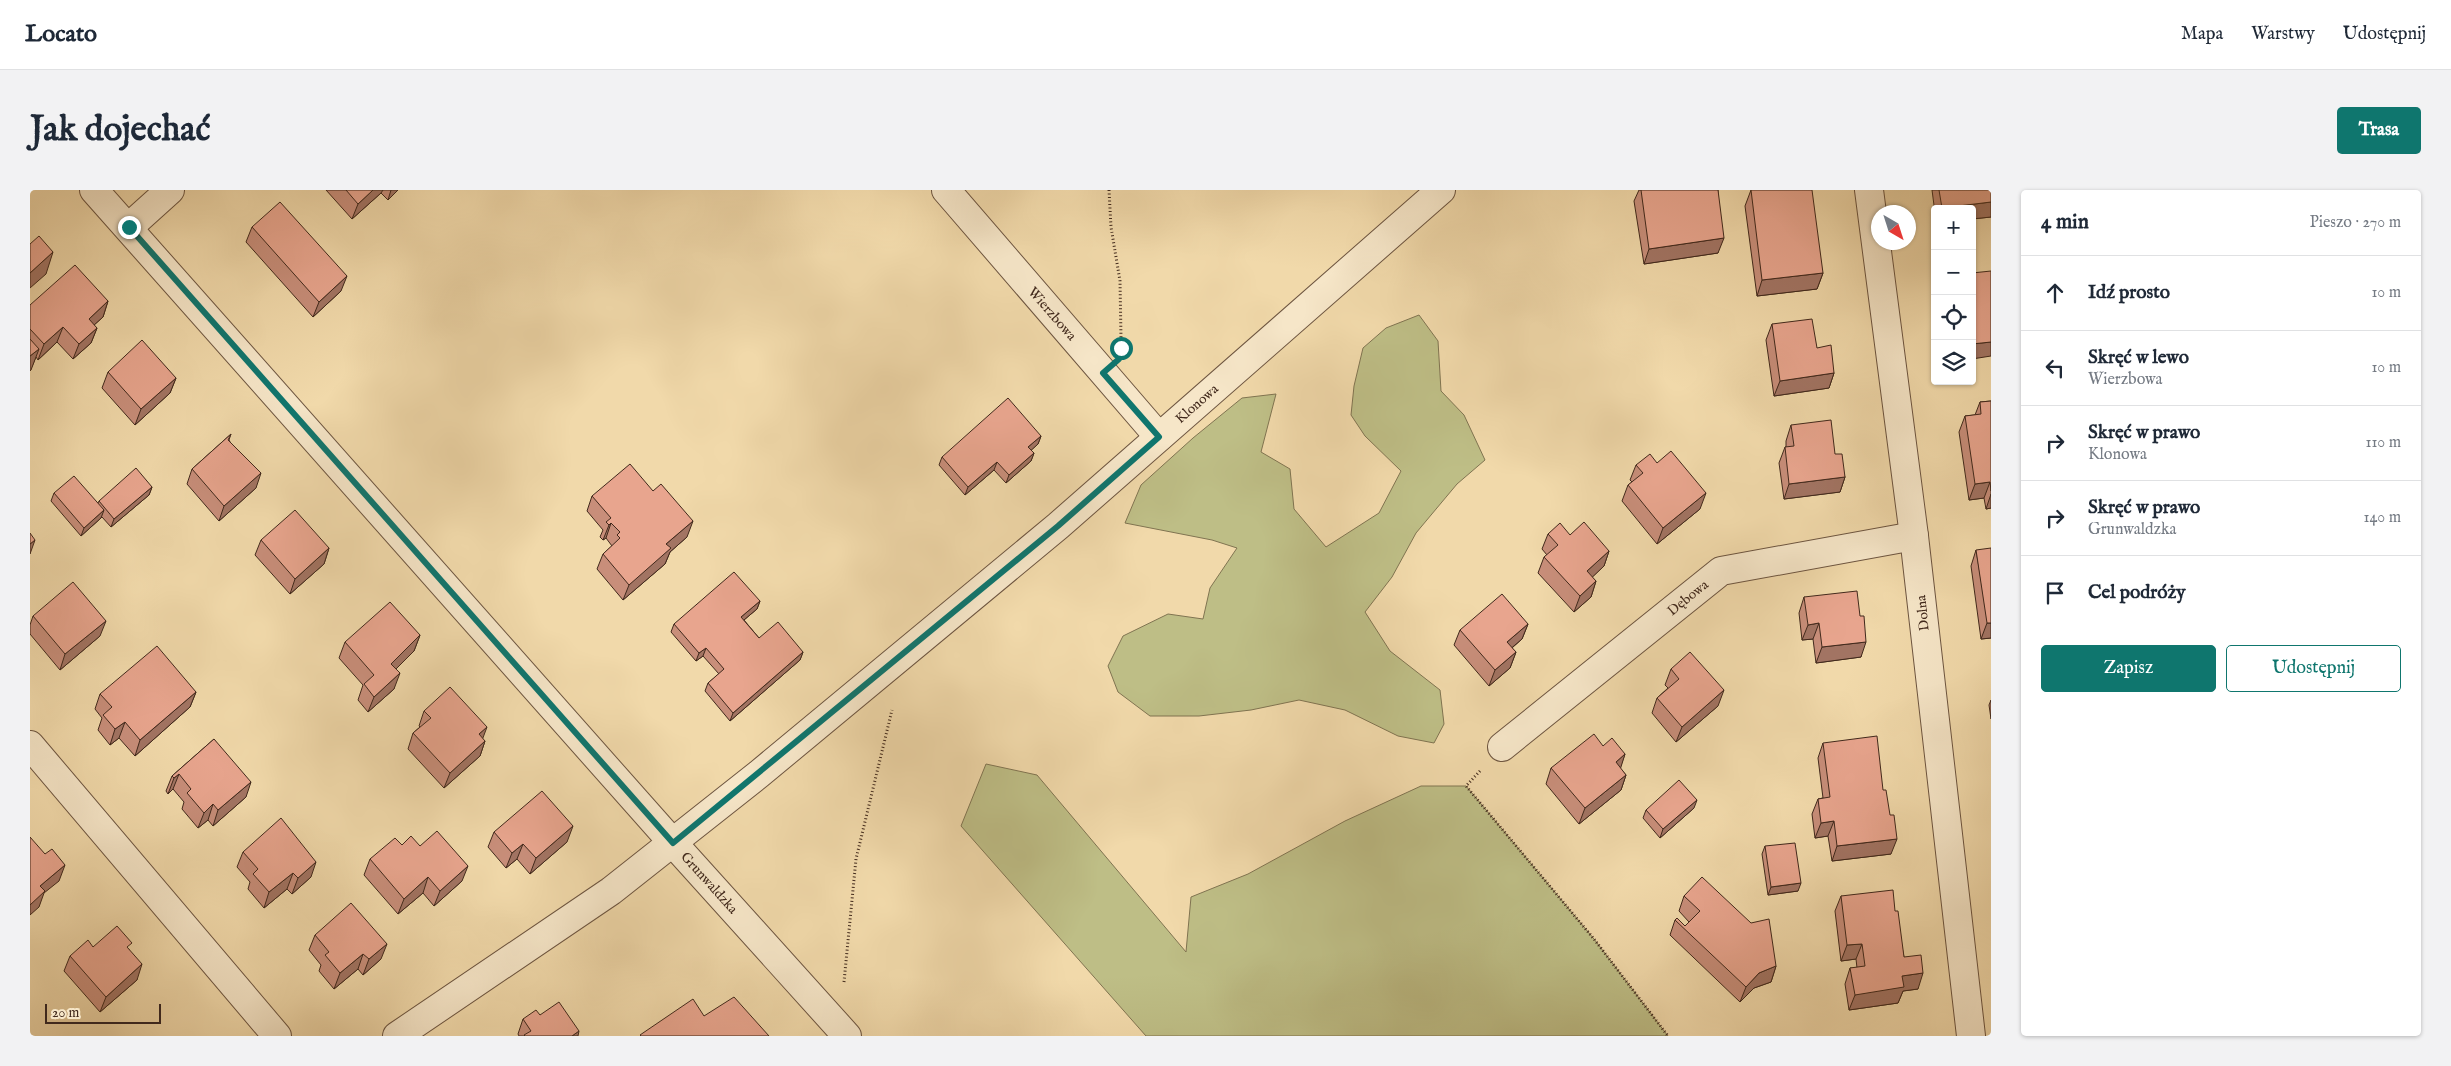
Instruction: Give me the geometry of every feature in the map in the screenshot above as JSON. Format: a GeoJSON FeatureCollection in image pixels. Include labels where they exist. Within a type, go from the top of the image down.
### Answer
{"type":"FeatureCollection","features":[{"type":"Feature","properties":{"kind":"street","name":"Grunwaldzka"},"geometry":{"type":"LineString","coordinates":[[94,190],[129,227],[673,843],[847,1036]]}},
{"type":"Feature","properties":{"kind":"street"},"geometry":{"type":"LineString","coordinates":[[129,227],[170,190]]}},
{"type":"Feature","properties":{"kind":"street","name":"Wierzbowa"},"geometry":{"type":"LineString","coordinates":[[946,190],[1159,437]]}},
{"type":"Feature","properties":{"kind":"street","name":"Klonowa"},"geometry":{"type":"LineString","coordinates":[[397,1036],[611,891],[673,843],[1050,532],[1441,190]]}},
{"type":"Feature","properties":{"kind":"street","name":"Dolna"},"geometry":{"type":"LineString","coordinates":[[1869,190],[1914,536],[1971,1036]]}},
{"type":"Feature","properties":{"kind":"street","name":"Dębowa"},"geometry":{"type":"LineString","coordinates":[[1502,747],[1721,571],[1914,536]]}},
{"type":"Feature","properties":{"kind":"street"},"geometry":{"type":"LineString","coordinates":[[30,745],[277,1036]]}},
{"type":"Feature","properties":{"kind":"path"},"geometry":{"type":"LineString","coordinates":[[1103,373],[1119,359],[1121,348],[1120,281],[1111,227],[1109,190]]}},
{"type":"Feature","properties":{"kind":"path"},"geometry":{"type":"LineString","coordinates":[[826,1012],[842,997],[856,858],[899,681],[889,666]]}},
{"type":"Feature","properties":{"kind":"path"},"geometry":{"type":"LineString","coordinates":[[1502,747],[1466,786],[1594,939],[1668,1036]]}},
{"type":"Feature","properties":{"kind":"green space"},"geometry":{"type":"Polygon","coordinates":[[[1419,315],[1438,341],[1441,391],[1464,415],[1485,460],[1457,484],[1416,533],[1392,577],[1365,612],[1390,651],[1440,690],[1444,724],[1434,743],[1398,736],[1345,710],[1299,700],[1251,710],[1199,716],[1150,716],[1118,692],[1108,666],[1123,636],[1168,614],[1203,619],[1210,588],[1237,548],[1212,540],[1125,523],[1141,485],[1193,438],[1242,398],[1276,394],[1261,452],[1290,469],[1294,509],[1326,547],[1379,513],[1401,471],[1365,436],[1351,415],[1354,386],[1363,348],[1386,328],[1419,315]]]}},
{"type":"Feature","properties":{"kind":"green space"},"geometry":{"type":"Polygon","coordinates":[[[986,764],[1037,775],[1186,952],[1191,897],[1248,874],[1345,821],[1421,786],[1466,786],[1594,939],[1668,1036],[1146,1036],[961,826],[986,764]]]}},
{"type":"Feature","properties":{"kind":"building"},"geometry":{"type":"Polygon","coordinates":[[[346,190],[373,190],[358,204],[346,190]]]}},
{"type":"Feature","properties":{"kind":"building"},"geometry":{"type":"Polygon","coordinates":[[[1641,190],[1718,190],[1724,238],[1649,249],[1641,190]]]}},
{"type":"Feature","properties":{"kind":"building"},"geometry":{"type":"Polygon","coordinates":[[[1751,190],[1812,190],[1823,273],[1762,280],[1751,190]]]}},
{"type":"Feature","properties":{"kind":"building"},"geometry":{"type":"Polygon","coordinates":[[[1939,190],[1991,190],[1991,202],[1966,205],[1942,205],[1939,190]]]}},
{"type":"Feature","properties":{"kind":"building"},"geometry":{"type":"Polygon","coordinates":[[[280,202],[347,276],[319,302],[252,227],[280,202]]]}},
{"type":"Feature","properties":{"kind":"building"},"geometry":{"type":"Polygon","coordinates":[[[39,236],[53,252],[30,273],[30,244],[39,236]]]}},
{"type":"Feature","properties":{"kind":"building"},"geometry":{"type":"Polygon","coordinates":[[[75,265],[108,301],[89,319],[97,328],[79,344],[63,327],[44,344],[30,329],[30,305],[75,265]]]}},
{"type":"Feature","properties":{"kind":"building"},"geometry":{"type":"Polygon","coordinates":[[[1991,271],[1991,342],[1976,344],[1976,273],[1991,271]]]}},
{"type":"Feature","properties":{"kind":"building"},"geometry":{"type":"Polygon","coordinates":[[[1812,319],[1817,348],[1831,345],[1834,373],[1780,381],[1772,324],[1812,319]]]}},
{"type":"Feature","properties":{"kind":"building"},"geometry":{"type":"Polygon","coordinates":[[[30,339],[39,349],[30,356],[30,339]]]}},
{"type":"Feature","properties":{"kind":"building"},"geometry":{"type":"Polygon","coordinates":[[[142,340],[176,378],[141,409],[108,372],[142,340]]]}},
{"type":"Feature","properties":{"kind":"building"},"geometry":{"type":"Polygon","coordinates":[[[1008,398],[1041,436],[1028,447],[1034,453],[1009,475],[997,462],[968,487],[942,457],[1008,398]]]}},
{"type":"Feature","properties":{"kind":"building"},"geometry":{"type":"Polygon","coordinates":[[[1991,401],[1991,491],[1990,482],[1975,484],[1965,416],[1981,414],[1980,402],[1991,401]]]}},
{"type":"Feature","properties":{"kind":"building"},"geometry":{"type":"Polygon","coordinates":[[[1831,420],[1835,454],[1842,454],[1845,477],[1789,484],[1785,447],[1794,446],[1791,425],[1831,420]]]}},
{"type":"Feature","properties":{"kind":"building"},"geometry":{"type":"Polygon","coordinates":[[[231,434],[228,440],[261,473],[224,506],[192,469],[231,434]]]}},
{"type":"Feature","properties":{"kind":"building"},"geometry":{"type":"Polygon","coordinates":[[[1671,451],[1706,493],[1663,528],[1628,485],[1643,473],[1636,465],[1650,454],[1657,463],[1671,451]]]}},
{"type":"Feature","properties":{"kind":"building"},"geometry":{"type":"Polygon","coordinates":[[[630,464],[653,491],[661,484],[693,521],[666,544],[671,548],[629,585],[603,554],[620,538],[617,535],[620,532],[611,523],[609,525],[606,522],[611,518],[592,496],[630,464]]]}},
{"type":"Feature","properties":{"kind":"building"},"geometry":{"type":"Polygon","coordinates":[[[136,468],[152,487],[114,519],[99,501],[136,468]]]}},
{"type":"Feature","properties":{"kind":"building"},"geometry":{"type":"Polygon","coordinates":[[[74,476],[104,510],[84,528],[54,493],[74,476]]]}},
{"type":"Feature","properties":{"kind":"building"},"geometry":{"type":"Polygon","coordinates":[[[295,510],[329,548],[295,579],[261,540],[295,510]]]}},
{"type":"Feature","properties":{"kind":"building"},"geometry":{"type":"Polygon","coordinates":[[[1584,522],[1609,551],[1587,571],[1596,581],[1580,596],[1544,557],[1558,545],[1548,534],[1560,523],[1570,535],[1584,522]]]}},
{"type":"Feature","properties":{"kind":"building"},"geometry":{"type":"Polygon","coordinates":[[[30,533],[35,540],[30,544],[30,533]]]}},
{"type":"Feature","properties":{"kind":"building"},"geometry":{"type":"Polygon","coordinates":[[[1991,548],[1991,623],[1987,623],[1976,550],[1991,548]]]}},
{"type":"Feature","properties":{"kind":"building"},"geometry":{"type":"Polygon","coordinates":[[[734,572],[760,601],[741,617],[759,638],[778,622],[803,652],[733,713],[708,683],[724,669],[706,648],[699,653],[674,624],[734,572]]]}},
{"type":"Feature","properties":{"kind":"building"},"geometry":{"type":"Polygon","coordinates":[[[73,582],[106,621],[65,654],[33,616],[73,582]]]}},
{"type":"Feature","properties":{"kind":"building"},"geometry":{"type":"Polygon","coordinates":[[[1857,591],[1860,616],[1864,616],[1866,642],[1822,647],[1819,623],[1808,625],[1804,597],[1857,591]]]}},
{"type":"Feature","properties":{"kind":"building"},"geometry":{"type":"Polygon","coordinates":[[[1502,594],[1528,624],[1507,642],[1516,652],[1495,670],[1460,630],[1502,594]]]}},
{"type":"Feature","properties":{"kind":"building"},"geometry":{"type":"Polygon","coordinates":[[[390,602],[420,635],[391,664],[400,673],[374,697],[364,684],[374,675],[345,642],[390,602]]]}},
{"type":"Feature","properties":{"kind":"building"},"geometry":{"type":"Polygon","coordinates":[[[157,646],[196,692],[140,740],[125,722],[115,729],[103,715],[112,707],[100,694],[157,646]]]}},
{"type":"Feature","properties":{"kind":"building"},"geometry":{"type":"Polygon","coordinates":[[[1690,652],[1724,690],[1682,727],[1657,698],[1679,679],[1671,669],[1690,652]]]}},
{"type":"Feature","properties":{"kind":"building"},"geometry":{"type":"Polygon","coordinates":[[[450,687],[487,727],[479,734],[485,741],[450,773],[413,733],[431,718],[424,711],[450,687]]]}},
{"type":"Feature","properties":{"kind":"building"},"geometry":{"type":"Polygon","coordinates":[[[1594,734],[1603,746],[1612,738],[1625,754],[1616,762],[1626,775],[1585,808],[1551,768],[1594,734]]]}},
{"type":"Feature","properties":{"kind":"building"},"geometry":{"type":"Polygon","coordinates":[[[1877,736],[1883,790],[1886,790],[1890,815],[1894,815],[1897,839],[1837,846],[1834,821],[1821,823],[1818,799],[1830,797],[1823,743],[1877,736]]]}},
{"type":"Feature","properties":{"kind":"building"},"geometry":{"type":"Polygon","coordinates":[[[214,739],[251,782],[218,810],[213,804],[204,813],[187,793],[191,789],[179,774],[174,778],[172,776],[214,739]]]}},
{"type":"Feature","properties":{"kind":"building"},"geometry":{"type":"Polygon","coordinates":[[[1679,780],[1697,800],[1663,829],[1646,810],[1679,780]]]}},
{"type":"Feature","properties":{"kind":"building"},"geometry":{"type":"Polygon","coordinates":[[[542,791],[573,826],[536,858],[523,844],[512,853],[494,832],[542,791]]]}},
{"type":"Feature","properties":{"kind":"building"},"geometry":{"type":"Polygon","coordinates":[[[281,818],[316,862],[298,878],[293,873],[269,892],[253,874],[258,869],[243,852],[281,818]]]}},
{"type":"Feature","properties":{"kind":"building"},"geometry":{"type":"Polygon","coordinates":[[[437,831],[468,866],[440,891],[428,877],[404,899],[370,859],[395,838],[402,845],[411,836],[420,846],[437,831]]]}},
{"type":"Feature","properties":{"kind":"building"},"geometry":{"type":"Polygon","coordinates":[[[30,837],[45,854],[52,849],[65,865],[40,886],[45,891],[30,905],[30,837]]]}},
{"type":"Feature","properties":{"kind":"building"},"geometry":{"type":"Polygon","coordinates":[[[1795,843],[1801,883],[1771,887],[1765,846],[1795,843]]]}},
{"type":"Feature","properties":{"kind":"building"},"geometry":{"type":"Polygon","coordinates":[[[1702,877],[1751,923],[1769,919],[1776,966],[1759,973],[1746,987],[1675,920],[1677,918],[1685,926],[1700,911],[1684,896],[1702,877]]]}},
{"type":"Feature","properties":{"kind":"building"},"geometry":{"type":"Polygon","coordinates":[[[1893,890],[1895,911],[1898,911],[1904,957],[1921,955],[1923,973],[1902,976],[1904,987],[1855,995],[1850,968],[1865,966],[1862,944],[1847,945],[1841,896],[1893,890]]]}},
{"type":"Feature","properties":{"kind":"building"},"geometry":{"type":"Polygon","coordinates":[[[351,903],[387,944],[369,959],[363,954],[340,973],[325,955],[329,952],[315,935],[351,903]]]}},
{"type":"Feature","properties":{"kind":"building"},"geometry":{"type":"Polygon","coordinates":[[[117,926],[132,943],[127,947],[142,964],[106,997],[70,956],[88,940],[93,947],[117,926]]]}},
{"type":"Feature","properties":{"kind":"building"},"geometry":{"type":"Polygon","coordinates":[[[734,997],[769,1036],[640,1035],[693,999],[704,1016],[734,997]]]}},
{"type":"Feature","properties":{"kind":"building"},"geometry":{"type":"Polygon","coordinates":[[[559,1002],[579,1031],[572,1036],[524,1035],[531,1031],[523,1019],[536,1010],[540,1015],[559,1002]]]}},
{"type":"Feature","properties":{"kind":"route"},"geometry":{"type":"LineString","coordinates":[[129,227],[673,843],[1058,526],[1159,437],[1103,373],[1119,359],[1121,348]]}}]}
